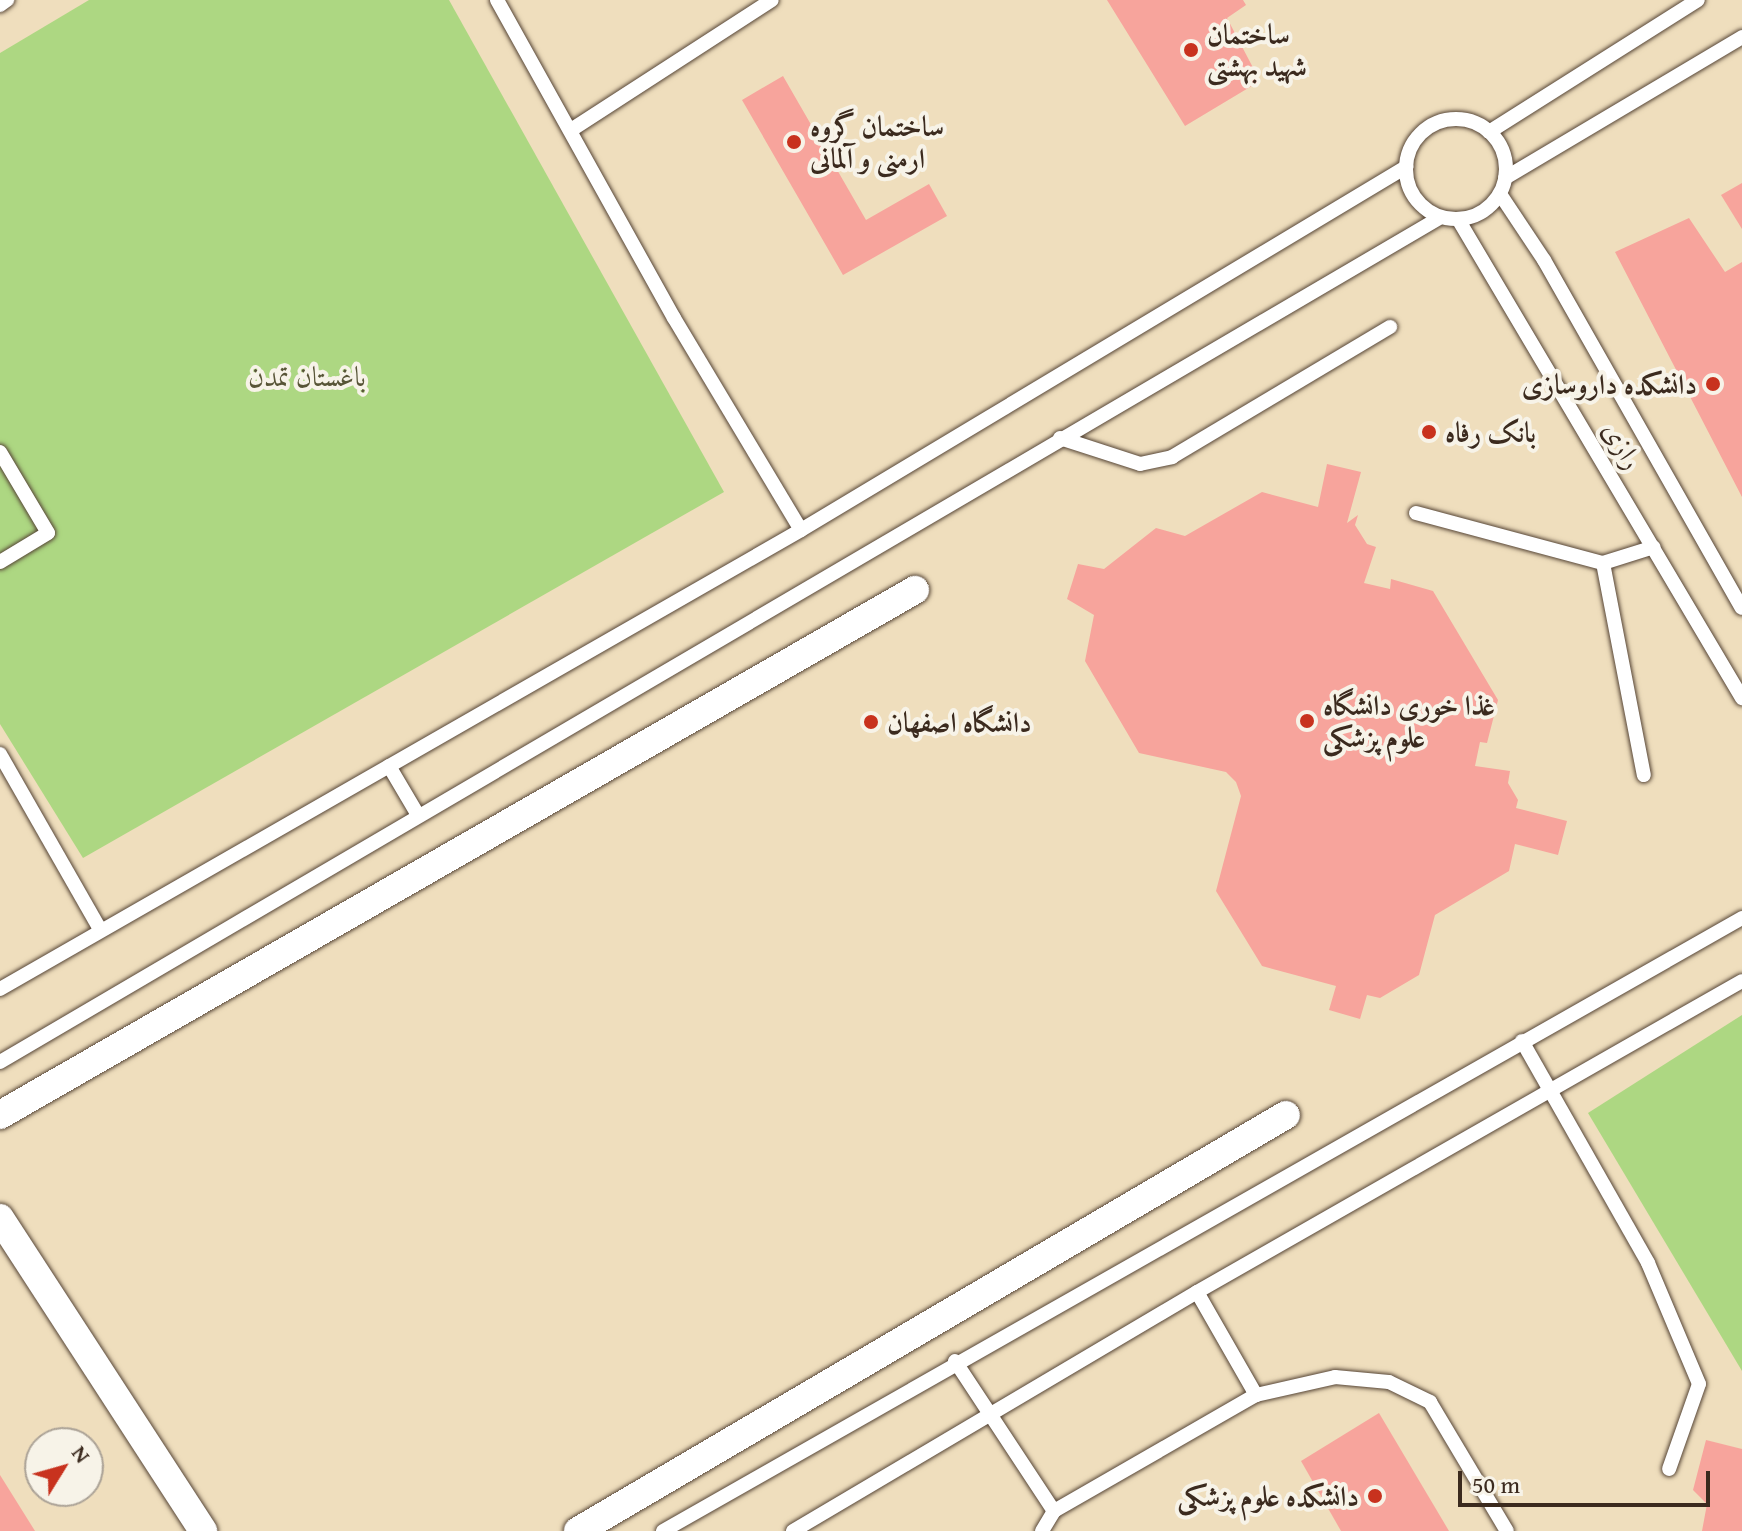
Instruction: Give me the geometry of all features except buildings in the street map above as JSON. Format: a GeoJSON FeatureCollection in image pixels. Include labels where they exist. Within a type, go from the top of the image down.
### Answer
{"type":"FeatureCollection","features":[{"type":"Feature","properties":{"kind":"street"},"geometry":{"type":"LineString","coordinates":[[0,1115],[915,590]]}},
{"type":"Feature","properties":{"kind":"street"},"geometry":{"type":"LineString","coordinates":[[578,1531],[1286,1115]]}},
{"type":"Feature","properties":{"kind":"street"},"geometry":{"type":"LineString","coordinates":[[0,1218],[203,1531]]}},
{"type":"Feature","properties":{"kind":"lane"},"geometry":{"type":"LineString","coordinates":[[0,5],[7,0]]}},
{"type":"Feature","properties":{"kind":"lane"},"geometry":{"type":"LineString","coordinates":[[497,0],[674,318],[801,530]]}},
{"type":"Feature","properties":{"kind":"lane"},"geometry":{"type":"LineString","coordinates":[[571,130],[772,0]]}},
{"type":"Feature","properties":{"kind":"lane"},"geometry":{"type":"LineString","coordinates":[[1489,132],[1698,0]]}},
{"type":"Feature","properties":{"kind":"lane"},"geometry":{"type":"LineString","coordinates":[[1505,178],[1742,37]]}},
{"type":"Feature","properties":{"kind":"lane"},"geometry":{"type":"LineString","coordinates":[[0,989],[801,530],[1406,167],[1418,137],[1444,120],[1476,123],[1489,132],[1500,145],[1505,178],[1500,194],[1489,207],[1458,219],[1441,217],[1415,197],[1406,167]]}},
{"type":"Feature","properties":{"kind":"lane","name":"رازی"},"geometry":{"type":"LineString","coordinates":[[1500,194],[1544,260],[1742,608]]}},
{"type":"Feature","properties":{"kind":"lane"},"geometry":{"type":"LineString","coordinates":[[0,1062],[1441,217]]}},
{"type":"Feature","properties":{"kind":"lane","name":"رازی"},"geometry":{"type":"LineString","coordinates":[[1458,219],[1742,698]]}},
{"type":"Feature","properties":{"kind":"lane"},"geometry":{"type":"LineString","coordinates":[[1060,438],[1140,464],[1172,457],[1390,327]]}},
{"type":"Feature","properties":{"kind":"lane"},"geometry":{"type":"LineString","coordinates":[[0,452],[48,533],[0,562]]}},
{"type":"Feature","properties":{"kind":"lane"},"geometry":{"type":"LineString","coordinates":[[1416,513],[1603,563],[1654,547]]}},
{"type":"Feature","properties":{"kind":"lane"},"geometry":{"type":"LineString","coordinates":[[1603,563],[1644,775]]}},
{"type":"Feature","properties":{"kind":"lane"},"geometry":{"type":"LineString","coordinates":[[0,754],[100,929]]}},
{"type":"Feature","properties":{"kind":"lane"},"geometry":{"type":"LineString","coordinates":[[389,766],[418,815]]}},
{"type":"Feature","properties":{"kind":"lane"},"geometry":{"type":"LineString","coordinates":[[663,1531],[955,1361],[1742,918]]}},
{"type":"Feature","properties":{"kind":"lane"},"geometry":{"type":"LineString","coordinates":[[793,1531],[1197,1292],[1742,981]]}},
{"type":"Feature","properties":{"kind":"lane"},"geometry":{"type":"LineString","coordinates":[[1522,1041],[1648,1263],[1699,1384],[1669,1469]]}},
{"type":"Feature","properties":{"kind":"lane"},"geometry":{"type":"LineString","coordinates":[[1197,1292],[1256,1395]]}},
{"type":"Feature","properties":{"kind":"lane"},"geometry":{"type":"LineString","coordinates":[[955,1361],[1054,1511]]}},
{"type":"Feature","properties":{"kind":"lane"},"geometry":{"type":"LineString","coordinates":[[1042,1531],[1054,1511],[1256,1395],[1335,1377],[1389,1382],[1430,1402],[1507,1531]]}},
{"type":"Feature","properties":{"kind":"green space","name":"باغستان تمدن"},"geometry":{"type":"Polygon","coordinates":[[[89,0],[449,0],[724,492],[83,858],[0,724],[0,53],[89,0]]]}},
{"type":"Feature","properties":{"kind":"green space"},"geometry":{"type":"Polygon","coordinates":[[[1742,1015],[1742,1371],[1588,1113],[1742,1015]]]}},
{"type":"Feature","properties":{"kind":"place","name":"ساختمان شهید بهشتی"},"geometry":{"type":"Point","coordinates":[1191,50]}},
{"type":"Feature","properties":{"kind":"place","name":"ساختمان گروه ارمنی و آلمانی"},"geometry":{"type":"Point","coordinates":[794,142]}},
{"type":"Feature","properties":{"kind":"place","name":"دانشکده داروسازی"},"geometry":{"type":"Point","coordinates":[1713,384]}},
{"type":"Feature","properties":{"kind":"place","name":"بانک رفاه"},"geometry":{"type":"Point","coordinates":[1429,432]}},
{"type":"Feature","properties":{"kind":"place","name":"غذا خوری دانشگاه علوم پزشکی"},"geometry":{"type":"Point","coordinates":[1307,721]}},
{"type":"Feature","properties":{"kind":"place","name":"دانشگاه اصفهان"},"geometry":{"type":"Point","coordinates":[871,722]}},
{"type":"Feature","properties":{"kind":"place","name":"دانشکده علوم پزشکی"},"geometry":{"type":"Point","coordinates":[1375,1496]}}]}
